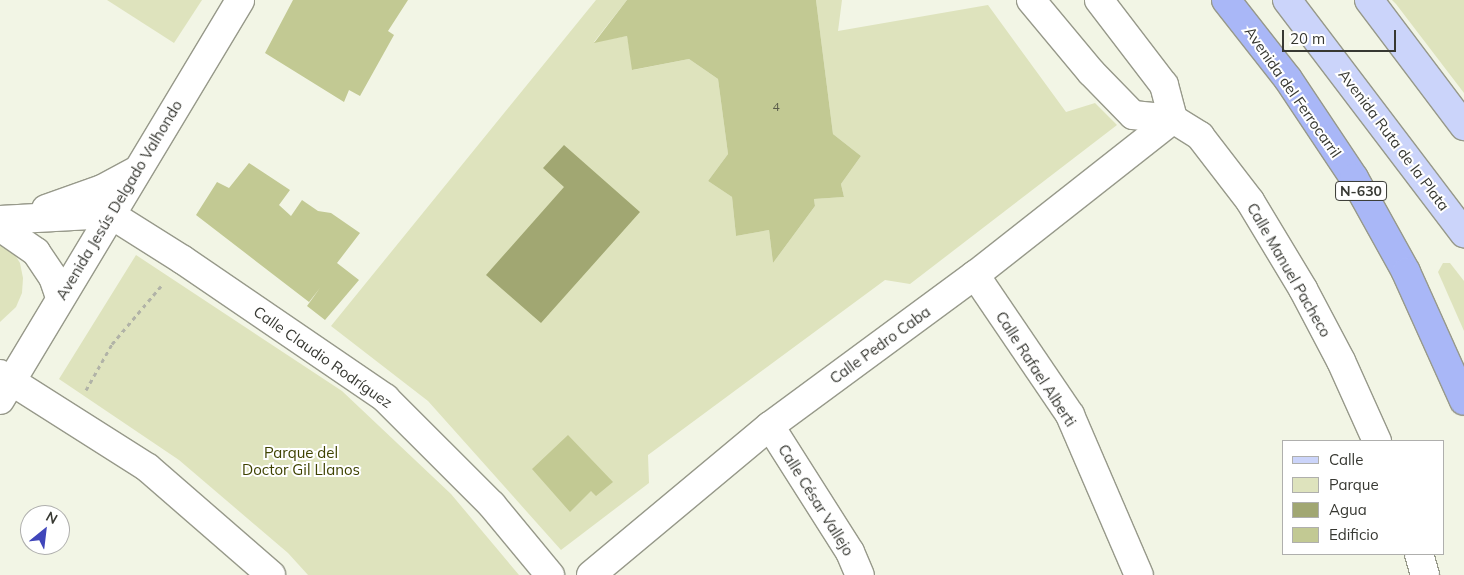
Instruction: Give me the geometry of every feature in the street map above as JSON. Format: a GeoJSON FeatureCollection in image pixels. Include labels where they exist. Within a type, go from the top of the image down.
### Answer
{"type":"FeatureCollection","features":[{"type":"Feature","properties":{"kind":"highway","name":"Avenida del Ferrocarril"},"geometry":{"type":"LineString","coordinates":[[1226,0],[1288,79],[1354,178],[1406,272],[1464,401]]}},
{"type":"Feature","properties":{"kind":"main road","name":"Avenida Ruta de la Plata"},"geometry":{"type":"LineString","coordinates":[[1287,0],[1464,234]]}},
{"type":"Feature","properties":{"kind":"main road"},"geometry":{"type":"LineString","coordinates":[[1369,0],[1464,126]]}},
{"type":"Feature","properties":{"kind":"street","name":"Avenida Jesús Delgado Valhondo"},"geometry":{"type":"LineString","coordinates":[[4,385],[138,170],[240,0]]}},
{"type":"Feature","properties":{"kind":"street","name":"Calle Manuel Pacheco"},"geometry":{"type":"LineString","coordinates":[[1032,0],[1090,72],[1133,115],[1173,119],[1200,136],[1250,201],[1308,297],[1341,361],[1377,440]]}},
{"type":"Feature","properties":{"kind":"street"},"geometry":{"type":"LineString","coordinates":[[1099,0],[1164,85],[1173,119]]}},
{"type":"Feature","properties":{"kind":"street","name":"Calle Pedro Caba"},"geometry":{"type":"LineString","coordinates":[[591,575],[770,426],[975,276],[1173,119]]}},
{"type":"Feature","properties":{"kind":"street"},"geometry":{"type":"LineString","coordinates":[[6,222],[102,189],[138,170]]}},
{"type":"Feature","properties":{"kind":"street"},"geometry":{"type":"LineString","coordinates":[[6,222],[110,214]]}},
{"type":"Feature","properties":{"kind":"street","name":"Calle Claudio Rodríguez"},"geometry":{"type":"LineString","coordinates":[[110,214],[183,260],[385,398],[492,505],[550,575]]}},
{"type":"Feature","properties":{"kind":"street"},"geometry":{"type":"LineString","coordinates":[[6,222],[36,252],[53,276],[60,297]]}},
{"type":"Feature","properties":{"kind":"street","name":"Calle Rafael Alberti"},"geometry":{"type":"LineString","coordinates":[[975,276],[1070,415],[1140,575]]}},
{"type":"Feature","properties":{"kind":"street"},"geometry":{"type":"LineString","coordinates":[[4,385],[69,419],[148,468],[271,575]]}},
{"type":"Feature","properties":{"kind":"street","name":"Calle César Vallejo"},"geometry":{"type":"LineString","coordinates":[[770,426],[850,552],[860,575]]}},
{"type":"Feature","properties":{"kind":"street"},"geometry":{"type":"LineString","coordinates":[[1418,555],[1425,575]]}},
{"type":"Feature","properties":{"kind":"path"},"geometry":{"type":"LineString","coordinates":[[69,419],[112,344],[183,260]]}},
{"type":"Feature","properties":{"kind":"green space"},"geometry":{"type":"Polygon","coordinates":[[[107,0],[202,0],[174,43],[107,0]]]}},
{"type":"Feature","properties":{"kind":"green space"},"geometry":{"type":"Polygon","coordinates":[[[596,0],[627,0],[594,42],[627,36],[633,70],[689,59],[718,79],[728,154],[708,181],[732,197],[736,236],[769,230],[773,263],[815,206],[814,199],[844,197],[841,184],[861,156],[833,134],[816,0],[842,0],[838,31],[988,5],[1066,112],[1095,103],[1117,125],[910,284],[885,280],[648,455],[649,483],[561,550],[428,401],[331,326],[596,0]]]}},
{"type":"Feature","properties":{"kind":"green space"},"geometry":{"type":"Polygon","coordinates":[[[1392,0],[1464,0],[1464,93],[1396,4],[1392,0]]]}},
{"type":"Feature","properties":{"kind":"green space"},"geometry":{"type":"Polygon","coordinates":[[[0,240],[12,250],[20,263],[23,278],[22,293],[16,307],[0,322],[0,240]]]}},
{"type":"Feature","properties":{"kind":"green space","name":"Parque del Doctor Gil Llanos"},"geometry":{"type":"Polygon","coordinates":[[[136,255],[342,391],[451,494],[519,575],[308,575],[288,553],[179,460],[59,379],[136,255]]]}},
{"type":"Feature","properties":{"kind":"green space"},"geometry":{"type":"Polygon","coordinates":[[[1443,263],[1450,263],[1464,281],[1464,331],[1438,272],[1443,263]]]}},
{"type":"Feature","properties":{"kind":"water"},"geometry":{"type":"Polygon","coordinates":[[[564,145],[640,212],[541,323],[486,275],[564,187],[543,168],[564,145]]]}},
{"type":"Feature","properties":{"kind":"building"},"geometry":{"type":"Polygon","coordinates":[[[293,0],[408,0],[388,31],[394,35],[360,96],[349,90],[344,102],[265,53],[293,0]]]}},
{"type":"Feature","properties":{"kind":"building"},"geometry":{"type":"Polygon","coordinates":[[[627,0],[816,0],[833,134],[861,156],[841,184],[844,197],[814,199],[815,206],[773,263],[769,230],[736,236],[732,197],[708,181],[728,154],[718,79],[689,59],[632,70],[627,36],[594,43],[627,0]]]}},
{"type":"Feature","properties":{"kind":"building"},"geometry":{"type":"Polygon","coordinates":[[[249,163],[290,190],[279,205],[291,216],[302,200],[318,211],[331,213],[360,233],[337,263],[359,280],[325,320],[307,306],[320,288],[309,302],[196,215],[217,182],[229,188],[249,163]]]}},
{"type":"Feature","properties":{"kind":"building"},"geometry":{"type":"Polygon","coordinates":[[[568,435],[613,482],[596,496],[591,491],[570,512],[532,469],[568,435]]]}}]}
